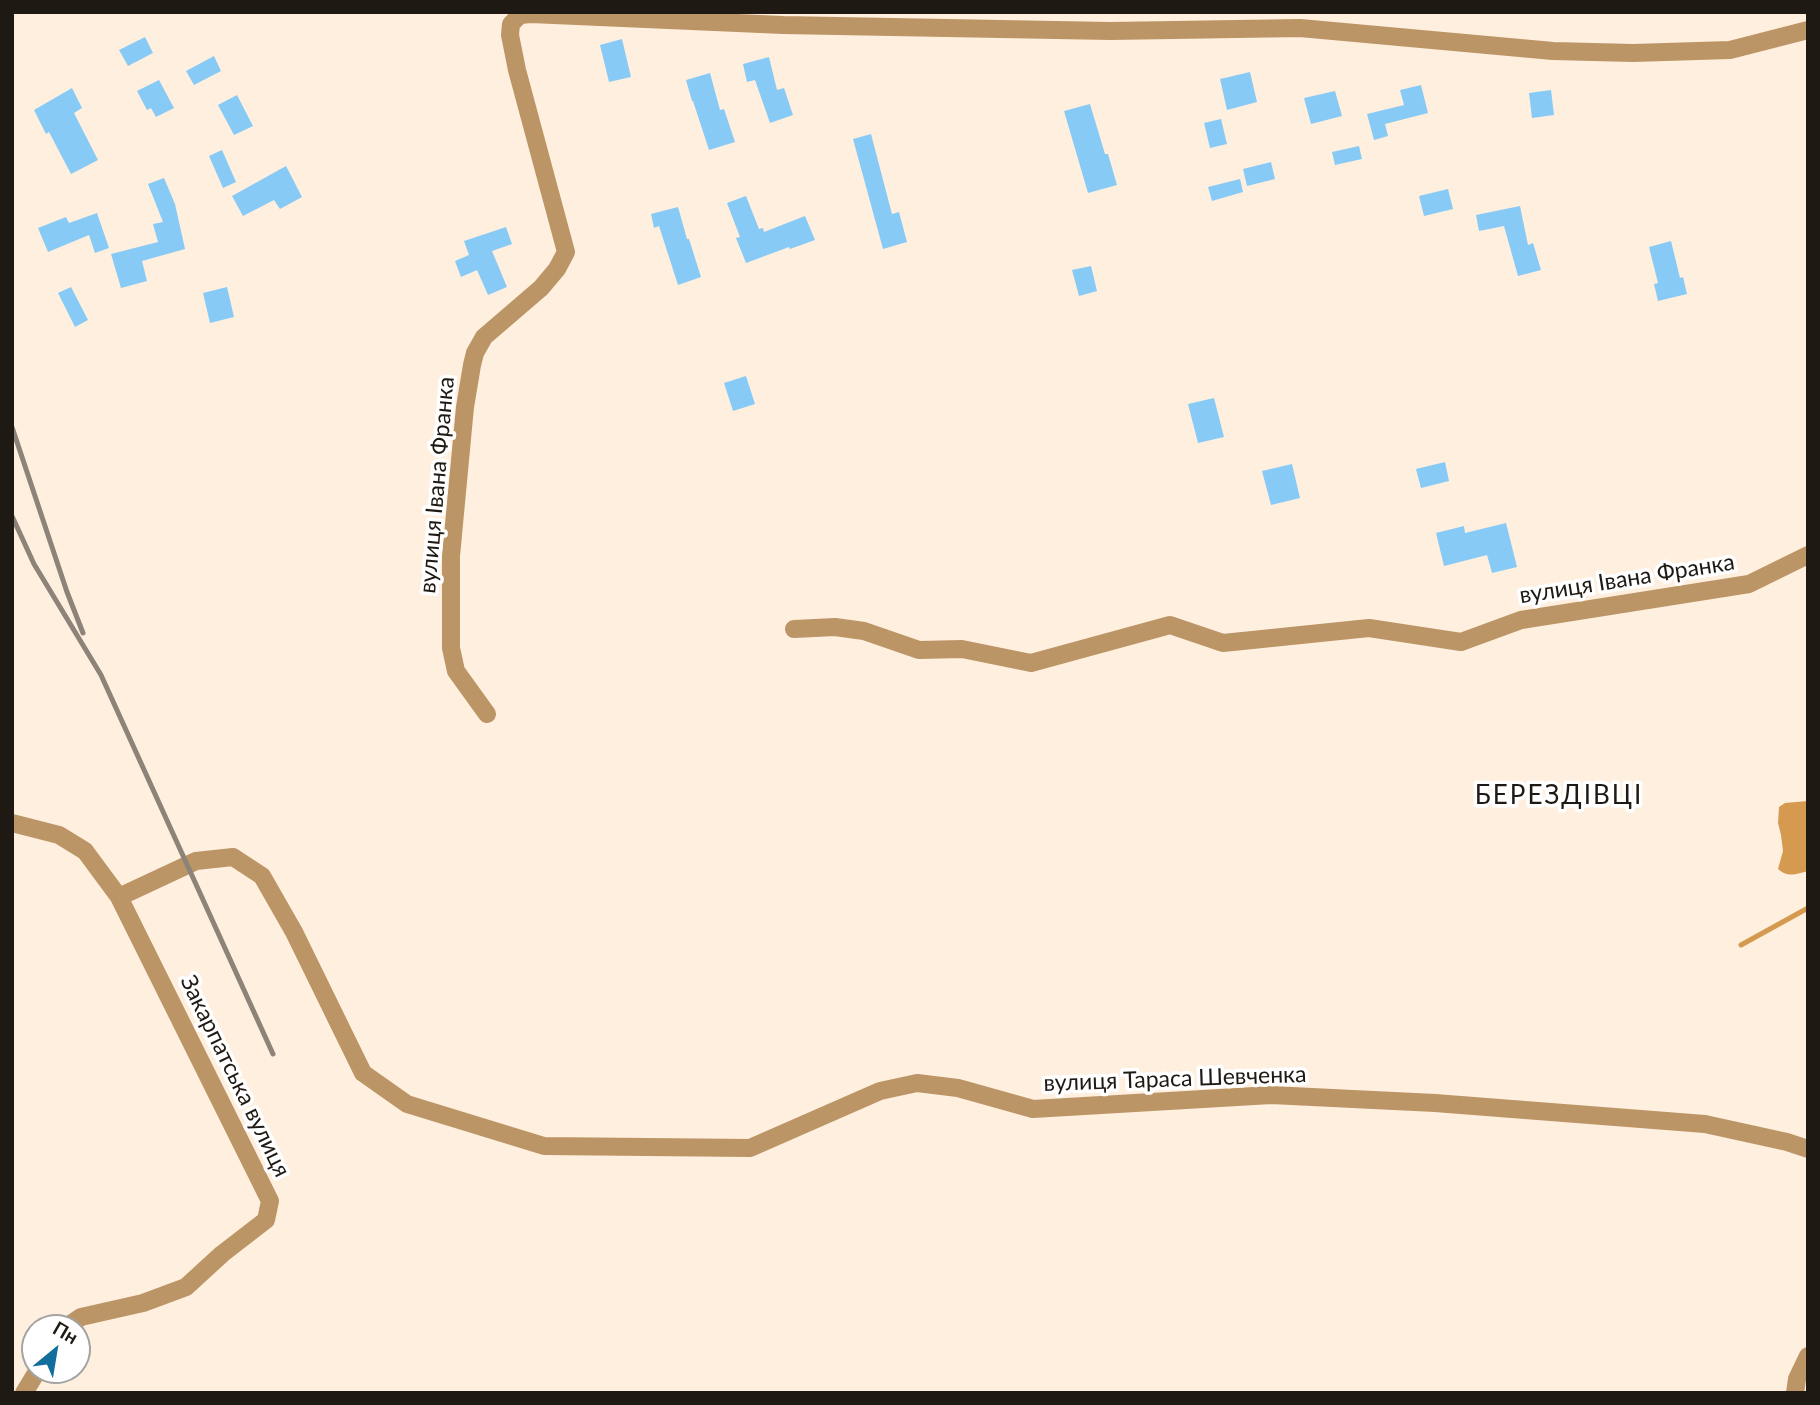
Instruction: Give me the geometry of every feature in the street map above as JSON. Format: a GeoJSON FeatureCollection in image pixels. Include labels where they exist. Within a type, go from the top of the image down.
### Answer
{"type":"FeatureCollection","features":[{"type":"Feature","properties":{"kind":"street","name":"вулиця Івана Франка"},"geometry":{"type":"LineString","coordinates":[[487,714],[456,671],[451,648],[451,556],[464,407],[475,353],[484,337],[541,288],[557,269],[566,252],[510,35],[511,24],[520,15],[781,19],[1110,31],[1300,28],[1553,51],[1633,54],[1730,50],[1808,30]]}},
{"type":"Feature","properties":{"kind":"street","name":"вулиця Івана Франка"},"geometry":{"type":"LineString","coordinates":[[794,629],[855,629],[919,650],[962,649],[1031,663],[1170,625],[1223,643],[1369,628],[1461,642],[1521,620],[1749,584],[1808,555]]}},
{"type":"Feature","properties":{"kind":"street","name":"Закарпатська вулиця"},"geometry":{"type":"LineString","coordinates":[[12,823],[59,835],[85,851],[119,897],[270,1201],[266,1220],[222,1254],[186,1287],[143,1304],[91,1315]]}},
{"type":"Feature","properties":{"kind":"street","name":"вулиця Тараса Шевченка"},"geometry":{"type":"LineString","coordinates":[[119,897],[196,861],[233,856],[262,876],[294,932],[363,1073],[407,1104],[544,1146],[750,1148],[880,1091],[917,1083],[958,1088],[1033,1109],[1270,1095],[1435,1103],[1705,1124],[1808,1149]]}},
{"type":"Feature","properties":{"kind":"street"},"geometry":{"type":"LineString","coordinates":[[1795,1393],[1797,1379],[1808,1356]]}},
{"type":"Feature","properties":{"kind":"shaded area"},"geometry":{"type":"Polygon","coordinates":[[[1808,801],[1808,871],[1785,874],[1778,869],[1783,851],[1778,823],[1779,807],[1785,803],[1808,801]]]}},
{"type":"Feature","properties":{"kind":"building"},"geometry":{"type":"Polygon","coordinates":[[[145,37],[153,53],[128,66],[119,50],[145,37]]]}},
{"type":"Feature","properties":{"kind":"building"},"geometry":{"type":"Polygon","coordinates":[[[622,39],[631,77],[609,82],[600,45],[622,39]]]}},
{"type":"Feature","properties":{"kind":"building"},"geometry":{"type":"Polygon","coordinates":[[[214,56],[221,71],[194,85],[186,71],[214,56]]]}},
{"type":"Feature","properties":{"kind":"building"},"geometry":{"type":"Polygon","coordinates":[[[769,57],[777,90],[784,88],[793,115],[770,123],[755,80],[747,82],[743,64],[769,57]]]}},
{"type":"Feature","properties":{"kind":"building"},"geometry":{"type":"Polygon","coordinates":[[[1250,72],[1257,102],[1227,110],[1220,79],[1250,72]]]}},
{"type":"Feature","properties":{"kind":"building"},"geometry":{"type":"Polygon","coordinates":[[[710,73],[720,110],[724,109],[735,142],[709,150],[686,80],[710,73]]]}},
{"type":"Feature","properties":{"kind":"building"},"geometry":{"type":"Polygon","coordinates":[[[159,80],[174,108],[156,117],[151,108],[147,110],[137,91],[159,80]]]}},
{"type":"Feature","properties":{"kind":"building"},"geometry":{"type":"Polygon","coordinates":[[[1421,85],[1428,113],[1385,124],[1388,136],[1374,140],[1367,114],[1404,105],[1400,90],[1421,85]]]}},
{"type":"Feature","properties":{"kind":"building"},"geometry":{"type":"Polygon","coordinates":[[[72,88],[82,108],[74,113],[98,160],[71,174],[34,110],[72,88]]]}},
{"type":"Feature","properties":{"kind":"building"},"geometry":{"type":"Polygon","coordinates":[[[1551,90],[1554,115],[1532,118],[1529,93],[1551,90]]]}},
{"type":"Feature","properties":{"kind":"building"},"geometry":{"type":"Polygon","coordinates":[[[1335,91],[1342,116],[1311,124],[1304,98],[1335,91]]]}},
{"type":"Feature","properties":{"kind":"building"},"geometry":{"type":"Polygon","coordinates":[[[237,95],[253,126],[234,135],[218,105],[237,95]]]}},
{"type":"Feature","properties":{"kind":"building"},"geometry":{"type":"Polygon","coordinates":[[[1090,104],[1117,185],[1088,193],[1064,111],[1090,104]]]}},
{"type":"Feature","properties":{"kind":"building"},"geometry":{"type":"Polygon","coordinates":[[[1221,119],[1227,144],[1210,148],[1204,123],[1221,119]]]}},
{"type":"Feature","properties":{"kind":"building"},"geometry":{"type":"Polygon","coordinates":[[[871,134],[892,214],[899,212],[907,242],[883,249],[853,139],[871,134]]]}},
{"type":"Feature","properties":{"kind":"building"},"geometry":{"type":"Polygon","coordinates":[[[1359,146],[1362,159],[1335,165],[1332,152],[1359,146]]]}},
{"type":"Feature","properties":{"kind":"building"},"geometry":{"type":"Polygon","coordinates":[[[222,150],[236,182],[223,188],[209,156],[222,150]]]}},
{"type":"Feature","properties":{"kind":"building"},"geometry":{"type":"Polygon","coordinates":[[[1271,162],[1275,179],[1247,186],[1243,169],[1271,162]]]}},
{"type":"Feature","properties":{"kind":"building"},"geometry":{"type":"Polygon","coordinates":[[[286,166],[302,197],[280,209],[274,200],[243,216],[232,196],[286,166]]]}},
{"type":"Feature","properties":{"kind":"building"},"geometry":{"type":"Polygon","coordinates":[[[164,178],[175,204],[185,249],[142,261],[147,281],[121,288],[111,254],[158,242],[153,224],[163,222],[148,184],[164,178]]]}},
{"type":"Feature","properties":{"kind":"building"},"geometry":{"type":"Polygon","coordinates":[[[1240,179],[1243,192],[1212,201],[1208,187],[1240,179]]]}},
{"type":"Feature","properties":{"kind":"building"},"geometry":{"type":"Polygon","coordinates":[[[1448,189],[1453,209],[1424,216],[1419,196],[1448,189]]]}},
{"type":"Feature","properties":{"kind":"building"},"geometry":{"type":"Polygon","coordinates":[[[746,196],[759,229],[763,228],[764,232],[805,216],[815,240],[746,263],[736,238],[740,237],[727,203],[746,196]]]}},
{"type":"Feature","properties":{"kind":"building"},"geometry":{"type":"Polygon","coordinates":[[[1520,206],[1528,245],[1533,243],[1541,270],[1518,276],[1504,226],[1479,231],[1476,215],[1520,206]]]}},
{"type":"Feature","properties":{"kind":"building"},"geometry":{"type":"Polygon","coordinates":[[[678,207],[701,277],[678,285],[659,226],[654,228],[651,214],[678,207]]]}},
{"type":"Feature","properties":{"kind":"building"},"geometry":{"type":"Polygon","coordinates":[[[97,213],[109,248],[95,253],[89,235],[48,252],[38,228],[66,217],[69,223],[97,213]]]}},
{"type":"Feature","properties":{"kind":"building"},"geometry":{"type":"Polygon","coordinates":[[[506,227],[512,244],[492,251],[507,287],[488,295],[477,270],[461,277],[455,261],[469,255],[464,241],[506,227]]]}},
{"type":"Feature","properties":{"kind":"building"},"geometry":{"type":"Polygon","coordinates":[[[1671,241],[1687,294],[1658,301],[1654,284],[1658,283],[1649,247],[1671,241]]]}},
{"type":"Feature","properties":{"kind":"building"},"geometry":{"type":"Polygon","coordinates":[[[1091,266],[1097,291],[1079,296],[1072,270],[1091,266]]]}},
{"type":"Feature","properties":{"kind":"building"},"geometry":{"type":"Polygon","coordinates":[[[71,287],[88,320],[75,327],[58,293],[71,287]]]}},
{"type":"Feature","properties":{"kind":"building"},"geometry":{"type":"Polygon","coordinates":[[[227,287],[234,317],[210,323],[203,293],[227,287]]]}},
{"type":"Feature","properties":{"kind":"building"},"geometry":{"type":"Polygon","coordinates":[[[746,376],[755,404],[733,411],[724,383],[746,376]]]}},
{"type":"Feature","properties":{"kind":"building"},"geometry":{"type":"Polygon","coordinates":[[[1214,398],[1224,437],[1198,443],[1188,404],[1214,398]]]}},
{"type":"Feature","properties":{"kind":"building"},"geometry":{"type":"Polygon","coordinates":[[[1445,462],[1449,481],[1421,488],[1416,469],[1445,462]]]}},
{"type":"Feature","properties":{"kind":"building"},"geometry":{"type":"Polygon","coordinates":[[[1292,464],[1300,498],[1271,505],[1262,471],[1292,464]]]}},
{"type":"Feature","properties":{"kind":"building"},"geometry":{"type":"Polygon","coordinates":[[[1506,523],[1517,567],[1492,573],[1487,555],[1444,566],[1436,533],[1464,526],[1465,533],[1506,523]]]}},
{"type":"Feature","properties":{"kind":"waterway"},"geometry":{"type":"LineString","coordinates":[[1741,945],[1808,908]]}},
{"type":"Feature","properties":{"kind":"railway"},"geometry":{"type":"LineString","coordinates":[[12,427],[83,633]]}},
{"type":"Feature","properties":{"kind":"railway"},"geometry":{"type":"LineString","coordinates":[[12,516],[34,564],[101,675],[273,1054]]}},
{"type":"Feature","properties":{"kind":"district","name":"БЕРЕЗДІВЦІ"},"geometry":{"type":"Point","coordinates":[1559,796]}}]}
